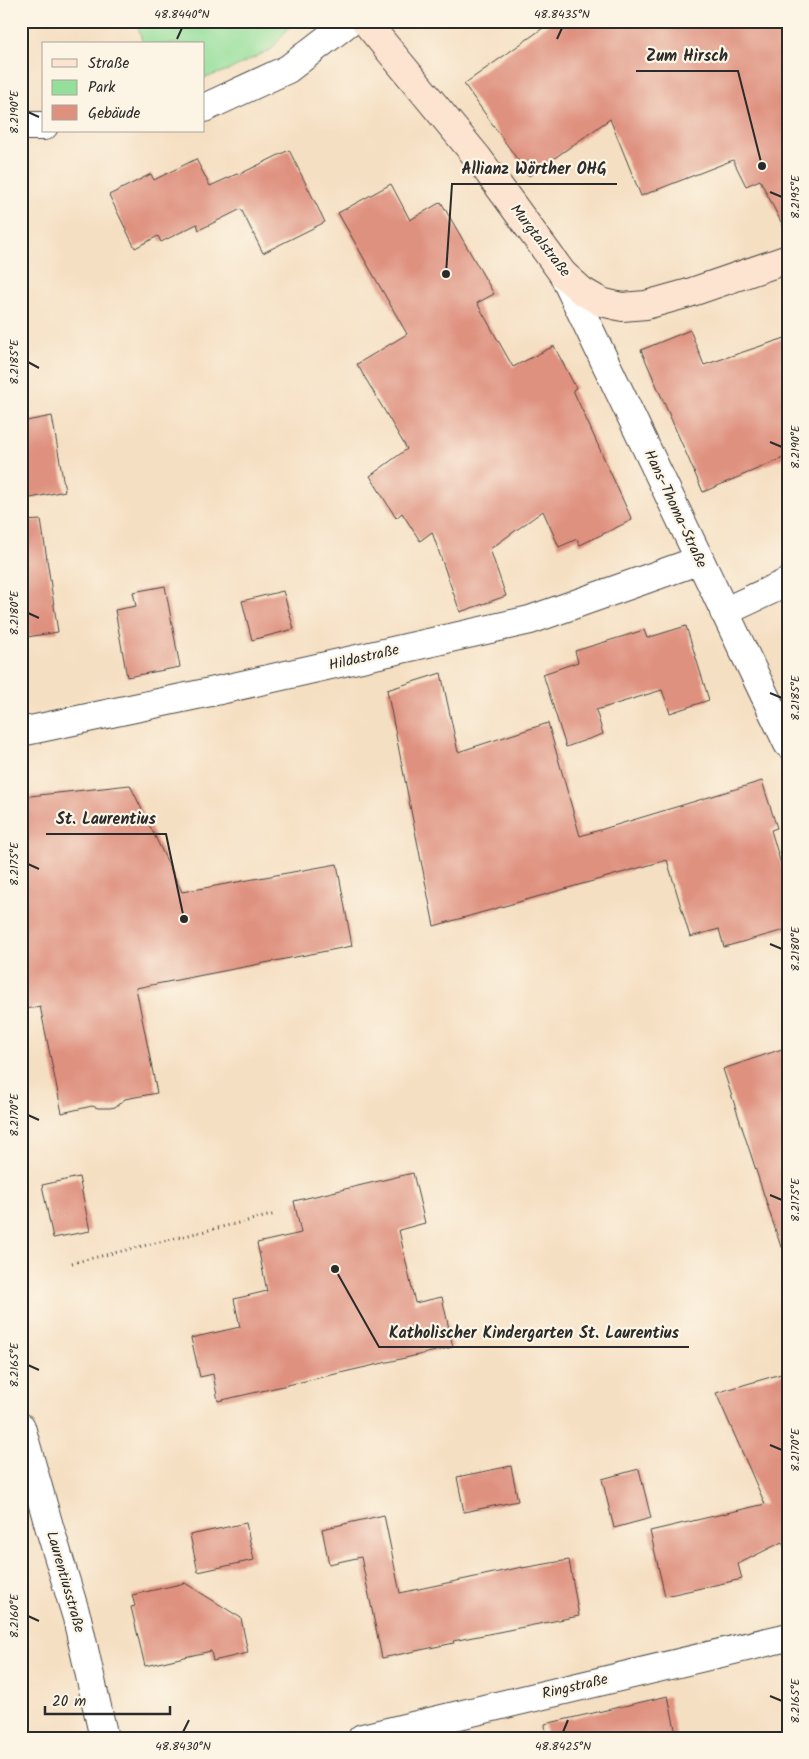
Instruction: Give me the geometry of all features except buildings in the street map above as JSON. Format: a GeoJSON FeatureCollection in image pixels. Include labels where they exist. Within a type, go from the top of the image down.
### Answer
{"type":"FeatureCollection","features":[{"type":"Feature","properties":{"kind":"main road","name":"Murgtalstraße"},"geometry":{"type":"LineString","coordinates":[[365,21],[478,158],[563,274],[582,291],[601,302],[622,307],[646,305],[689,293],[788,259]]}},
{"type":"Feature","properties":{"kind":"street"},"geometry":{"type":"LineString","coordinates":[[205,108],[288,70],[350,21]]}},
{"type":"Feature","properties":{"kind":"street"},"geometry":{"type":"LineString","coordinates":[[21,126],[42,126]]}},
{"type":"Feature","properties":{"kind":"street","name":"Hans-Thoma-Straße"},"geometry":{"type":"LineString","coordinates":[[563,274],[788,744]]}},
{"type":"Feature","properties":{"kind":"street","name":"Hildastraße"},"geometry":{"type":"LineString","coordinates":[[21,732],[230,688],[530,620],[700,560]]}},
{"type":"Feature","properties":{"kind":"street"},"geometry":{"type":"LineString","coordinates":[[724,612],[788,582]]}},
{"type":"Feature","properties":{"kind":"street","name":"Laurentiusstraße"},"geometry":{"type":"LineString","coordinates":[[21,1427],[48,1526],[77,1618],[104,1738]]}},
{"type":"Feature","properties":{"kind":"street","name":"Ringstraße"},"geometry":{"type":"LineString","coordinates":[[362,1738],[788,1637]]}},
{"type":"Feature","properties":{"kind":"path"},"geometry":{"type":"LineString","coordinates":[[72,1263],[276,1214]]}},
{"type":"Feature","properties":{"kind":"green space"},"geometry":{"type":"Polygon","coordinates":[[[136,21],[286,21],[289,27],[272,49],[229,70],[205,78],[205,42],[142,42],[136,21]]]}},
{"type":"Feature","properties":{"kind":"place","name":"Zum Hirsch"},"geometry":{"type":"Point","coordinates":[762,166]}},
{"type":"Feature","properties":{"kind":"place","name":"Allianz Wörther OHG"},"geometry":{"type":"Point","coordinates":[446,274]}},
{"type":"Feature","properties":{"kind":"place","name":"St. Laurentius"},"geometry":{"type":"Point","coordinates":[184,919]}},
{"type":"Feature","properties":{"kind":"place","name":"Katholischer Kindergarten St. Laurentius"},"geometry":{"type":"Point","coordinates":[335,1269]}}]}
